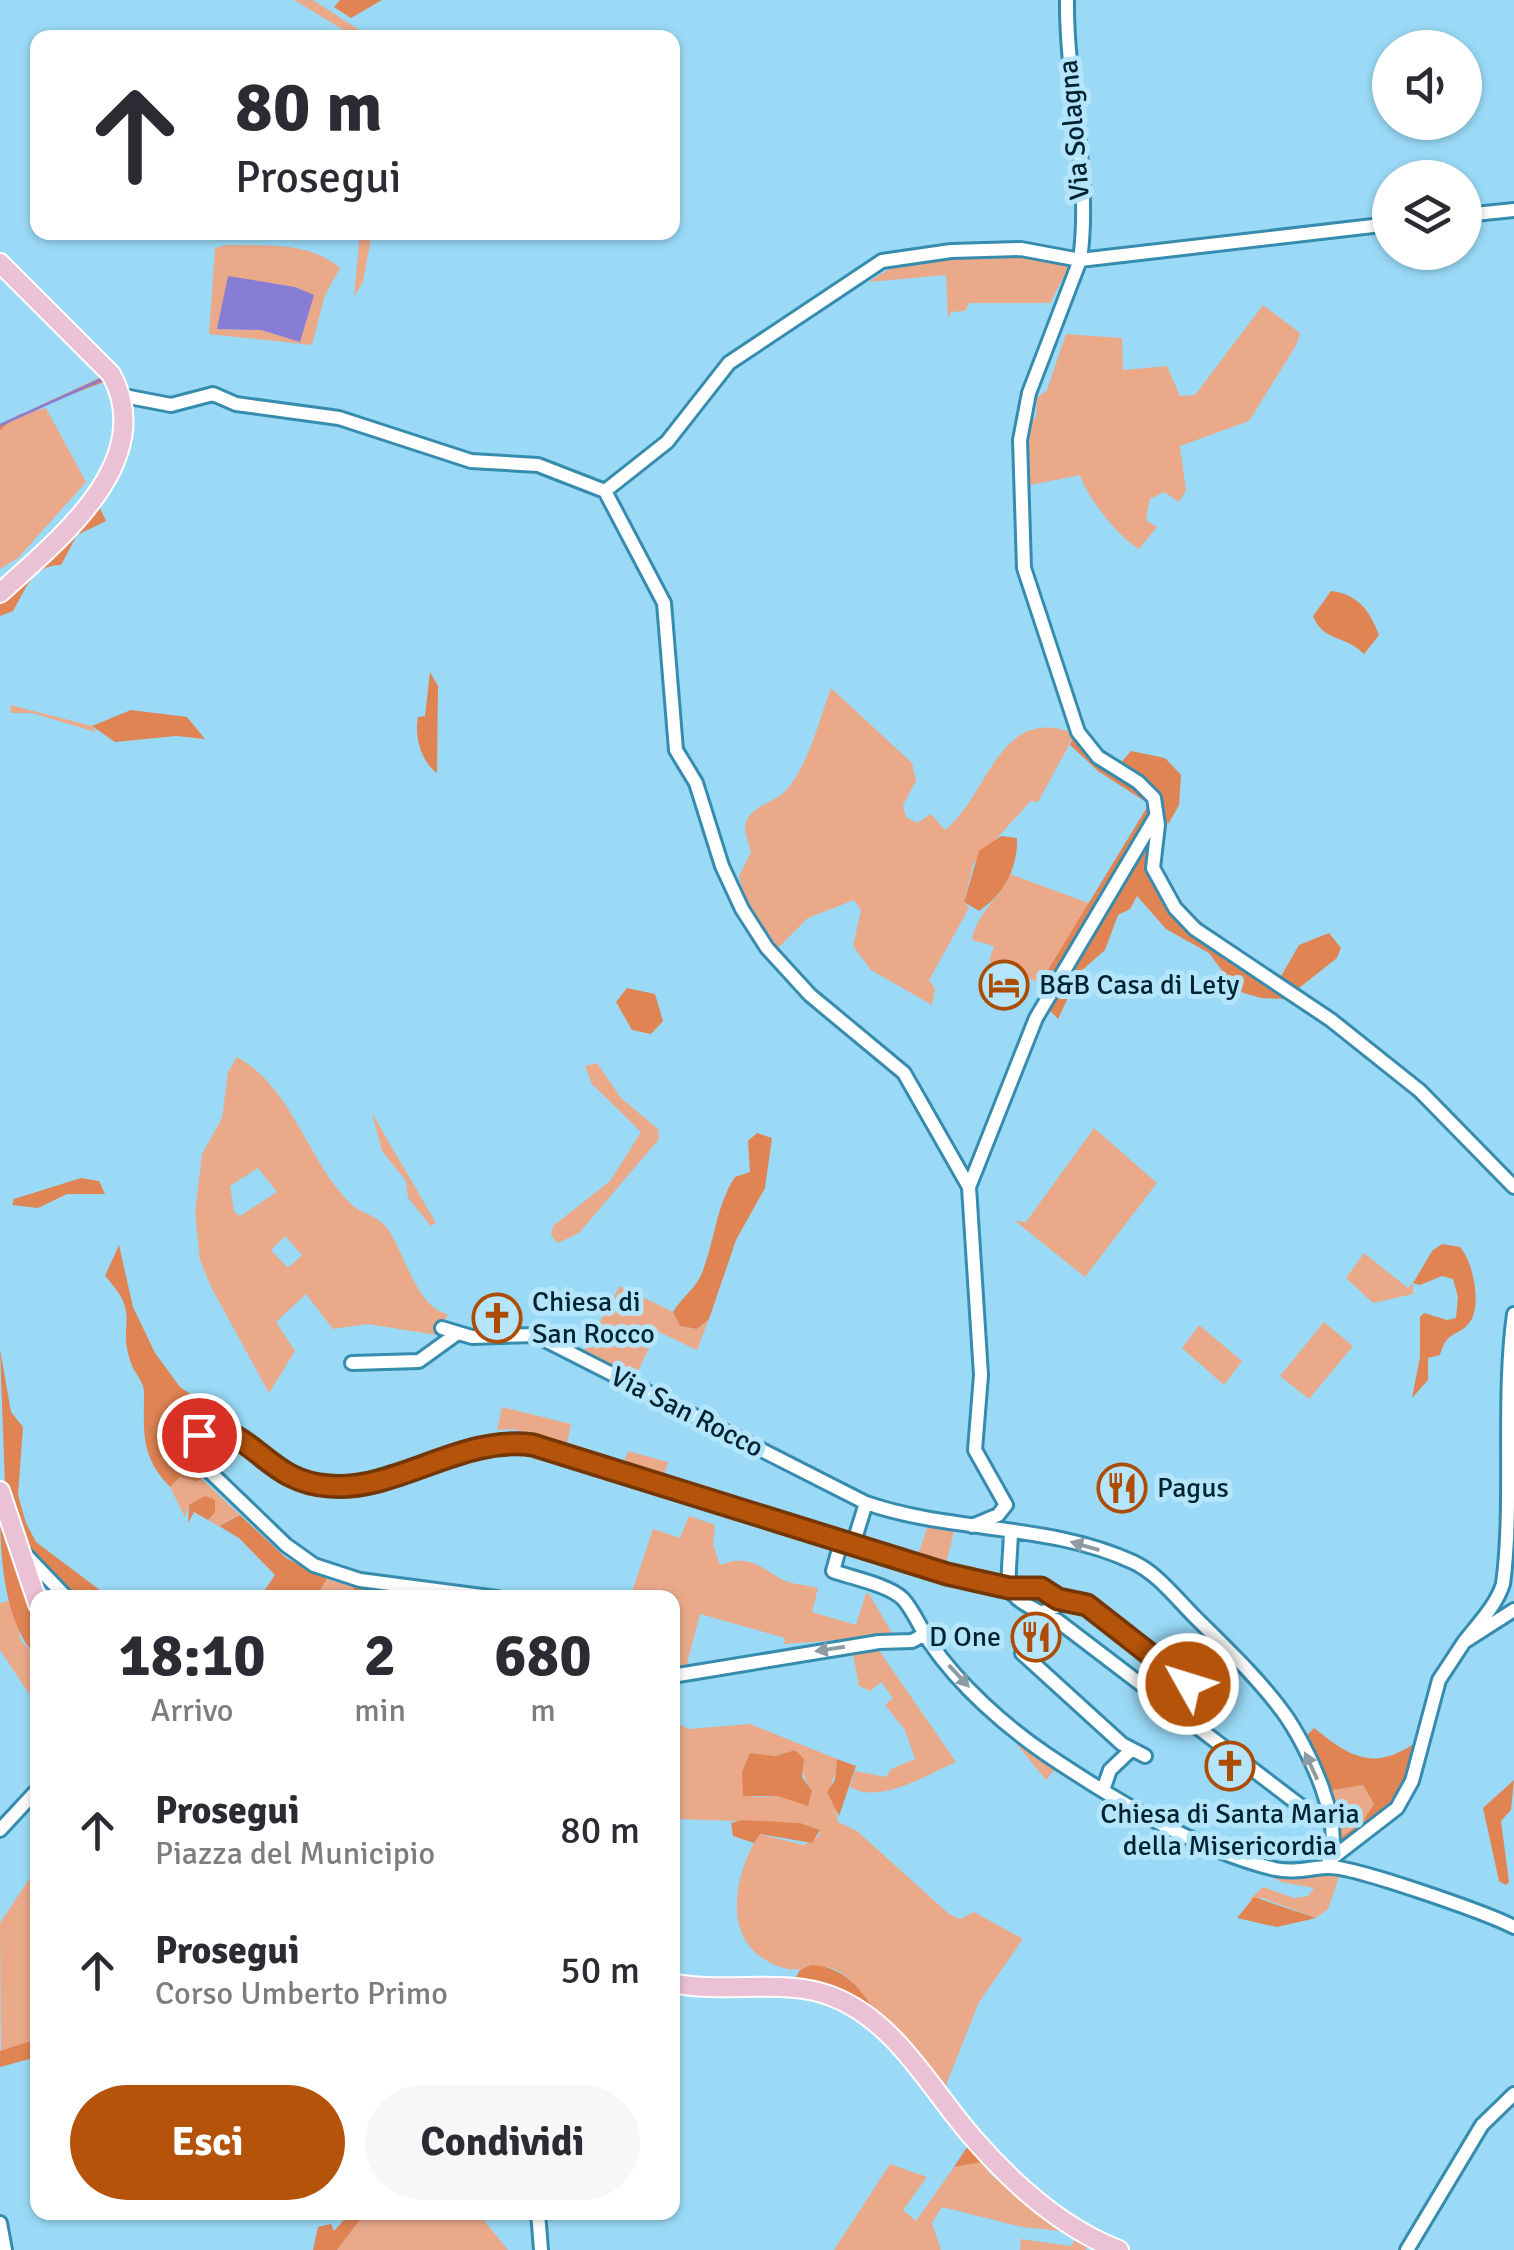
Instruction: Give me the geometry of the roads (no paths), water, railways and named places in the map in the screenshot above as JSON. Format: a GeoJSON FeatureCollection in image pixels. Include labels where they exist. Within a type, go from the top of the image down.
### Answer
{"type":"FeatureCollection","features":[{"type":"Feature","properties":{"kind":"main road"},"geometry":{"type":"LineString","coordinates":[[0,262],[111,374],[124,396],[125,424],[113,466],[98,495],[63,535],[0,593]]}},
{"type":"Feature","properties":{"kind":"main road"},"geometry":{"type":"LineString","coordinates":[[0,1490],[33,1590]]}},
{"type":"Feature","properties":{"kind":"main road"},"geometry":{"type":"LineString","coordinates":[[680,1985],[744,1990],[801,1988],[848,2004],[902,2047],[975,2141],[1053,2215],[1119,2250]]}},
{"type":"Feature","properties":{"kind":"street","name":"Via Solagna"},"geometry":{"type":"LineString","coordinates":[[1067,0],[1068,66],[1080,172],[1080,260],[1024,414],[1020,440],[1024,568],[1078,732],[1098,757],[1147,789],[1156,816]]}},
{"type":"Feature","properties":{"kind":"street"},"geometry":{"type":"LineString","coordinates":[[1482,214],[1514,210]]}},
{"type":"Feature","properties":{"kind":"street"},"geometry":{"type":"LineString","coordinates":[[605,492],[666,442],[729,364],[882,261],[951,251],[1021,249],[1080,260],[1372,226]]}},
{"type":"Feature","properties":{"kind":"street"},"geometry":{"type":"LineString","coordinates":[[124,396],[170,405],[213,394],[236,404],[339,418],[471,461],[538,465],[605,492],[664,604],[676,750],[696,783],[722,866],[742,909],[768,948],[810,995],[904,1074],[969,1187]]}},
{"type":"Feature","properties":{"kind":"street"},"geometry":{"type":"LineString","coordinates":[[1156,816],[1154,868],[1175,908],[1209,939],[1390,1066],[1514,1187]]}},
{"type":"Feature","properties":{"kind":"street"},"geometry":{"type":"LineString","coordinates":[[972,1526],[998,1515],[1006,1505],[975,1450],[981,1375],[969,1187],[1036,1018],[1156,816]]}},
{"type":"Feature","properties":{"kind":"street"},"geometry":{"type":"LineString","coordinates":[[1329,1863],[1380,1824],[1407,1792],[1434,1692],[1464,1642],[1496,1600],[1509,1562],[1513,1498],[1509,1351],[1514,1314]]}},
{"type":"Feature","properties":{"kind":"street","name":"Via San Rocco"},"geometry":{"type":"LineString","coordinates":[[352,1363],[419,1361],[448,1331],[535,1335],[866,1503],[928,1522],[1059,1538],[1134,1562],[1148,1570],[1284,1713],[1307,1756],[1333,1829],[1329,1863]]}},
{"type":"Feature","properties":{"kind":"street"},"geometry":{"type":"LineString","coordinates":[[436,1590],[360,1580],[314,1564],[286,1545],[205,1466],[195,1449],[199,1435],[214,1428],[225,1431],[279,1472],[330,1486],[389,1476],[502,1441],[533,1445],[847,1544],[1009,1588],[1041,1588],[1058,1599],[1087,1605],[1187,1682],[1170,1707]]}},
{"type":"Feature","properties":{"kind":"street"},"geometry":{"type":"LineString","coordinates":[[866,1503],[833,1571],[901,1596],[954,1672],[1014,1729],[1103,1790],[1220,1852],[1280,1870],[1329,1863],[1490,1914],[1514,1928]]}},
{"type":"Feature","properties":{"kind":"street"},"geometry":{"type":"LineString","coordinates":[[1012,1531],[1009,1588],[1015,1601],[1068,1631],[1302,1807]]}},
{"type":"Feature","properties":{"kind":"street"},"geometry":{"type":"LineString","coordinates":[[18,1547],[60,1590]]}},
{"type":"Feature","properties":{"kind":"street"},"geometry":{"type":"LineString","coordinates":[[37,1590],[41,1581],[56,1590]]}},
{"type":"Feature","properties":{"kind":"street"},"geometry":{"type":"LineString","coordinates":[[1040,1614],[1051,1612],[1058,1599]]}},
{"type":"Feature","properties":{"kind":"street"},"geometry":{"type":"LineString","coordinates":[[1464,1642],[1514,1610]]}},
{"type":"Feature","properties":{"kind":"street"},"geometry":{"type":"LineString","coordinates":[[1040,1614],[1022,1653],[1130,1750],[1146,1756]]}},
{"type":"Feature","properties":{"kind":"street"},"geometry":{"type":"LineString","coordinates":[[680,1679],[810,1652],[912,1641],[925,1634]]}},
{"type":"Feature","properties":{"kind":"street"},"geometry":{"type":"LineString","coordinates":[[1103,1790],[1110,1770],[1130,1750]]}},
{"type":"Feature","properties":{"kind":"street"},"geometry":{"type":"LineString","coordinates":[[0,1830],[30,1798]]}},
{"type":"Feature","properties":{"kind":"street"},"geometry":{"type":"LineString","coordinates":[[1407,2250],[1482,2125],[1514,2094]]}},
{"type":"Feature","properties":{"kind":"street"},"geometry":{"type":"LineString","coordinates":[[539,2220],[541,2250]]}},
{"type":"Feature","properties":{"kind":"street"},"geometry":{"type":"LineString","coordinates":[[0,2223],[5,2250]]}},
{"type":"Feature","properties":{"kind":"waterway"},"geometry":{"type":"LineString","coordinates":[[0,425],[105,378]]}},
{"type":"Feature","properties":{"kind":"place","name":"B&B Casa di Lety"},"geometry":{"type":"Point","coordinates":[1004,985]}},
{"type":"Feature","properties":{"kind":"place","name":"Chiesa di San Rocco"},"geometry":{"type":"Point","coordinates":[497,1318]}},
{"type":"Feature","properties":{"kind":"place","name":"Pagus"},"geometry":{"type":"Point","coordinates":[1122,1488]}},
{"type":"Feature","properties":{"kind":"place","name":"D One"},"geometry":{"type":"Point","coordinates":[1036,1637]}},
{"type":"Feature","properties":{"kind":"place","name":"Chiesa di Santa Maria della Misericordia"},"geometry":{"type":"Point","coordinates":[1230,1766]}}]}
